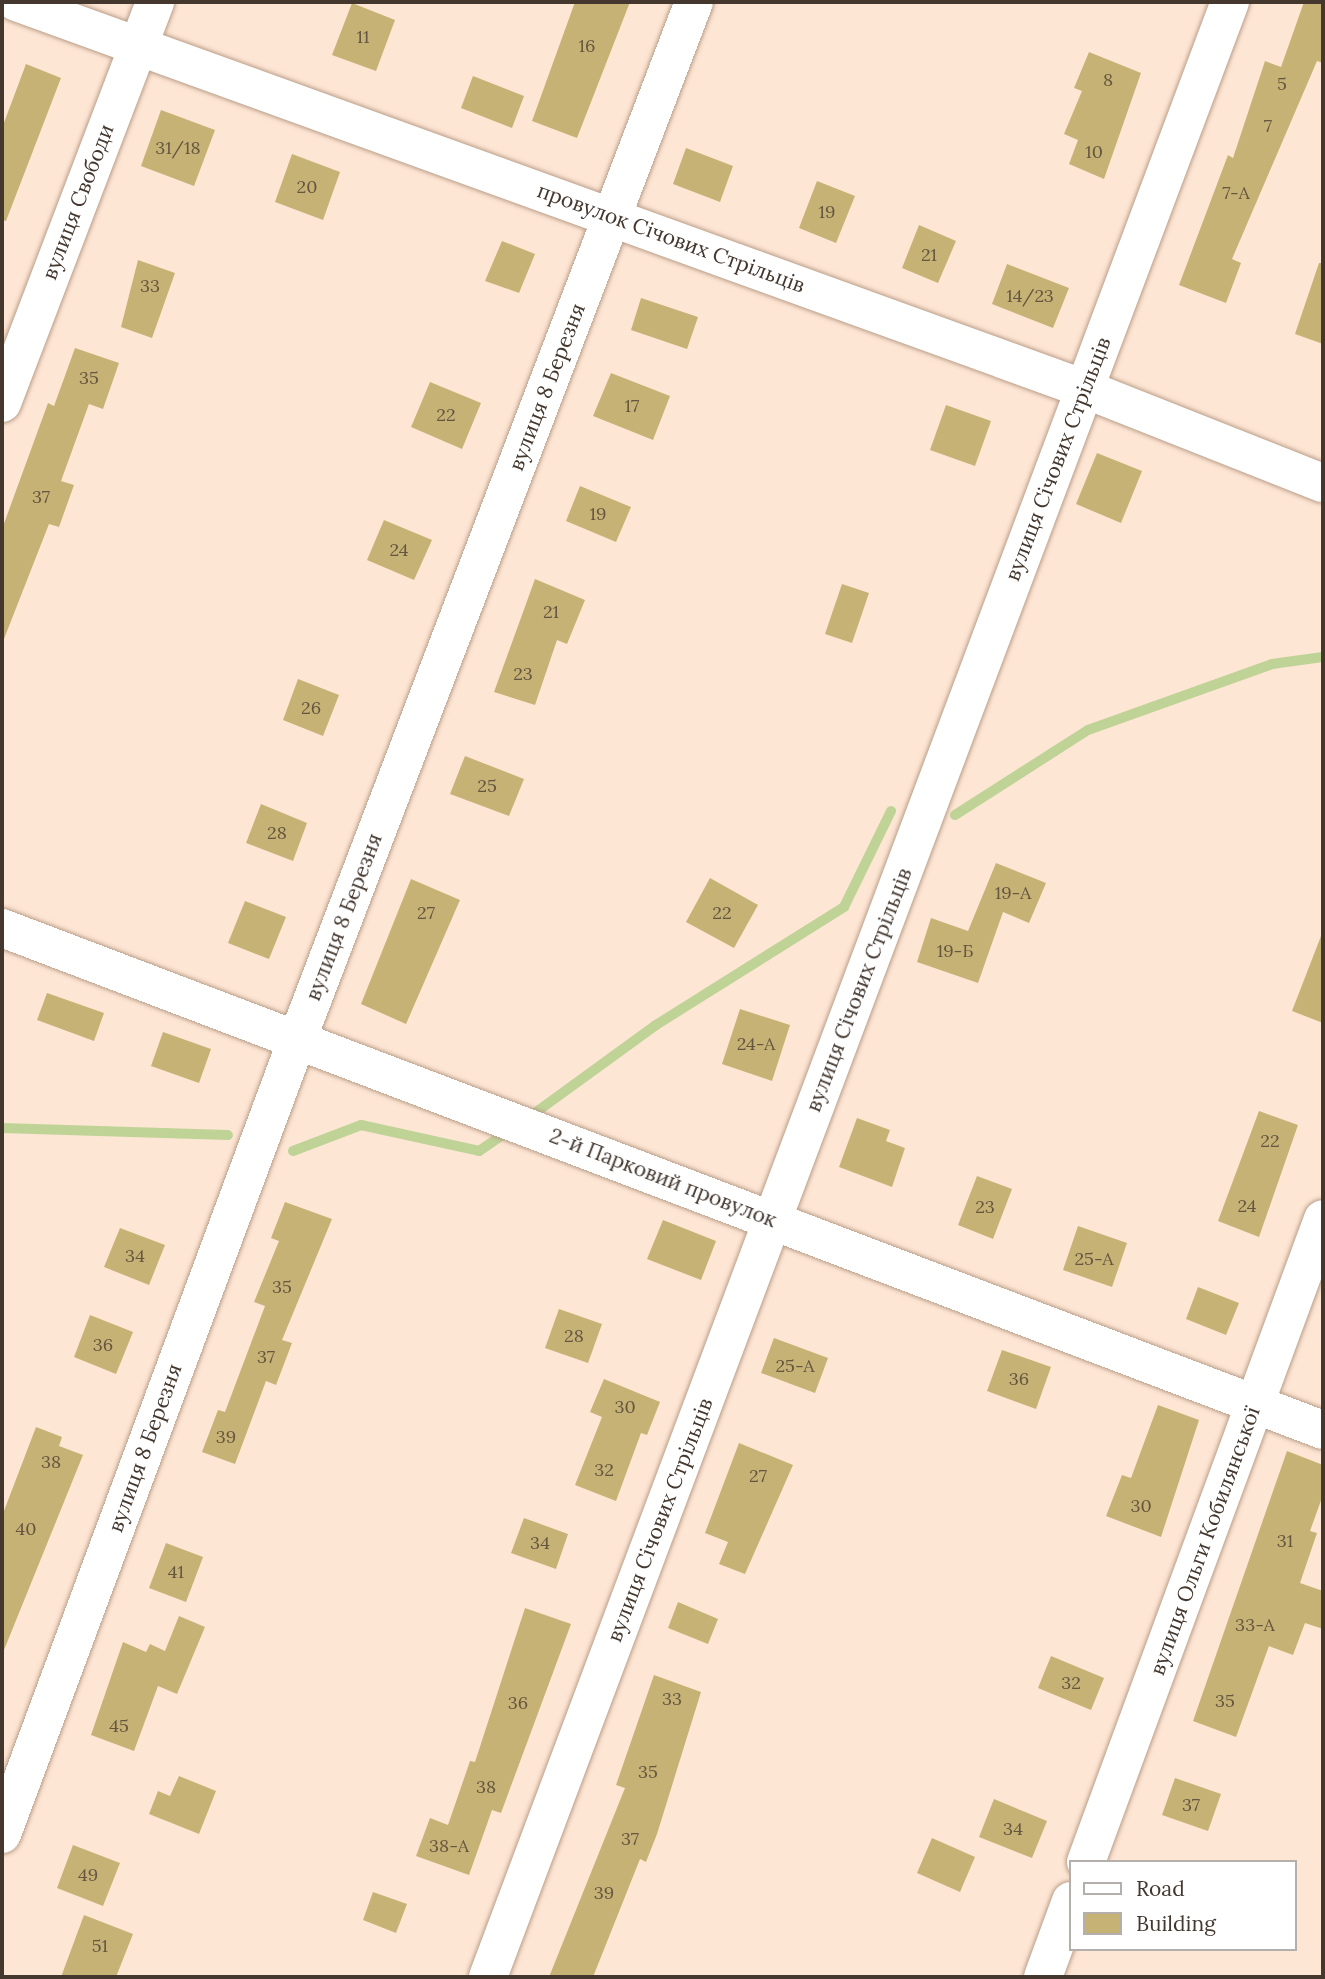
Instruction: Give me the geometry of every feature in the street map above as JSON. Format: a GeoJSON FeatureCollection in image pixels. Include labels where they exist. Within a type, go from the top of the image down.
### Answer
{"type":"FeatureCollection","features":[{"type":"Feature","properties":{"kind":"street","name":"провулок Січових Стрільців"},"geometry":{"type":"LineString","coordinates":[[16,2],[1085,389],[1323,483]]}},
{"type":"Feature","properties":{"kind":"street","name":"вулиця Свободи"},"geometry":{"type":"LineString","coordinates":[[2,402],[155,2]]}},
{"type":"Feature","properties":{"kind":"street","name":"вулиця 8 Березня"},"geometry":{"type":"LineString","coordinates":[[2,1835],[297,1040],[694,2]]}},
{"type":"Feature","properties":{"kind":"street","name":"вулиця Січових Стрільців"},"geometry":{"type":"LineString","coordinates":[[488,1977],[1230,2]]}},
{"type":"Feature","properties":{"kind":"street","name":"2-й Парковий провулок"},"geometry":{"type":"LineString","coordinates":[[2,928],[1323,1430]]}},
{"type":"Feature","properties":{"kind":"street","name":"вулиця Ольги Кобилянської"},"geometry":{"type":"LineString","coordinates":[[1087,1860],[1323,1219]]}},
{"type":"Feature","properties":{"kind":"street"},"geometry":{"type":"LineString","coordinates":[[1043,1977],[1070,1904]]}},
{"type":"Feature","properties":{"kind":"building"},"geometry":{"type":"Polygon","coordinates":[[[575,2],[630,2],[577,138],[532,121],[575,2]]]}},
{"type":"Feature","properties":{"kind":"building"},"geometry":{"type":"Polygon","coordinates":[[[1304,2],[1323,2],[1323,63],[1317,61],[1232,259],[1241,263],[1226,303],[1179,285],[1228,155],[1233,158],[1265,61],[1281,67],[1304,2]]]}},
{"type":"Feature","properties":{"kind":"building"},"geometry":{"type":"Polygon","coordinates":[[[352,3],[395,20],[376,71],[332,55],[352,3]]]}},
{"type":"Feature","properties":{"kind":"building"},"geometry":{"type":"Polygon","coordinates":[[[1089,52],[1141,73],[1104,179],[1069,164],[1078,140],[1064,134],[1082,91],[1074,88],[1089,52]]]}},
{"type":"Feature","properties":{"kind":"building"},"geometry":{"type":"Polygon","coordinates":[[[26,64],[61,78],[6,221],[2,220],[2,128],[26,64]]]}},
{"type":"Feature","properties":{"kind":"building"},"geometry":{"type":"Polygon","coordinates":[[[473,76],[524,96],[512,128],[461,108],[473,76]]]}},
{"type":"Feature","properties":{"kind":"building"},"geometry":{"type":"Polygon","coordinates":[[[161,110],[215,130],[194,186],[141,166],[161,110]]]}},
{"type":"Feature","properties":{"kind":"building"},"geometry":{"type":"Polygon","coordinates":[[[686,148],[733,166],[720,202],[673,184],[686,148]]]}},
{"type":"Feature","properties":{"kind":"building"},"geometry":{"type":"Polygon","coordinates":[[[292,154],[340,172],[323,220],[275,202],[292,154]]]}},
{"type":"Feature","properties":{"kind":"building"},"geometry":{"type":"Polygon","coordinates":[[[817,181],[855,196],[836,243],[799,228],[817,181]]]}},
{"type":"Feature","properties":{"kind":"building"},"geometry":{"type":"Polygon","coordinates":[[[919,225],[956,241],[938,283],[902,268],[919,225]]]}},
{"type":"Feature","properties":{"kind":"building"},"geometry":{"type":"Polygon","coordinates":[[[502,241],[535,254],[519,293],[485,281],[502,241]]]}},
{"type":"Feature","properties":{"kind":"building"},"geometry":{"type":"Polygon","coordinates":[[[138,260],[175,273],[152,338],[121,327],[138,260]]]}},
{"type":"Feature","properties":{"kind":"building"},"geometry":{"type":"Polygon","coordinates":[[[1319,263],[1323,263],[1323,344],[1295,334],[1319,263]]]}},
{"type":"Feature","properties":{"kind":"building"},"geometry":{"type":"Polygon","coordinates":[[[1007,264],[1069,288],[1053,328],[992,304],[1007,264]]]}},
{"type":"Feature","properties":{"kind":"building"},"geometry":{"type":"Polygon","coordinates":[[[641,298],[698,317],[687,349],[631,330],[641,298]]]}},
{"type":"Feature","properties":{"kind":"building"},"geometry":{"type":"Polygon","coordinates":[[[75,348],[119,363],[103,409],[89,404],[61,481],[74,485],[59,527],[49,524],[2,644],[2,529],[48,403],[54,406],[75,348]]]}},
{"type":"Feature","properties":{"kind":"building"},"geometry":{"type":"Polygon","coordinates":[[[611,373],[670,396],[653,440],[593,416],[611,373]]]}},
{"type":"Feature","properties":{"kind":"building"},"geometry":{"type":"Polygon","coordinates":[[[430,382],[481,403],[462,449],[411,427],[430,382]]]}},
{"type":"Feature","properties":{"kind":"building"},"geometry":{"type":"Polygon","coordinates":[[[946,405],[991,421],[975,466],[930,450],[946,405]]]}},
{"type":"Feature","properties":{"kind":"building"},"geometry":{"type":"Polygon","coordinates":[[[1097,453],[1142,471],[1121,523],[1076,504],[1097,453]]]}},
{"type":"Feature","properties":{"kind":"building"},"geometry":{"type":"Polygon","coordinates":[[[580,486],[631,507],[616,542],[566,521],[580,486]]]}},
{"type":"Feature","properties":{"kind":"building"},"geometry":{"type":"Polygon","coordinates":[[[384,520],[432,540],[414,580],[367,560],[384,520]]]}},
{"type":"Feature","properties":{"kind":"building"},"geometry":{"type":"Polygon","coordinates":[[[535,579],[585,600],[567,644],[557,640],[535,705],[494,692],[535,579]]]}},
{"type":"Feature","properties":{"kind":"building"},"geometry":{"type":"Polygon","coordinates":[[[842,584],[869,593],[852,643],[825,634],[842,584]]]}},
{"type":"Feature","properties":{"kind":"building"},"geometry":{"type":"Polygon","coordinates":[[[298,679],[339,695],[323,736],[283,720],[298,679]]]}},
{"type":"Feature","properties":{"kind":"building"},"geometry":{"type":"Polygon","coordinates":[[[465,756],[524,779],[509,816],[450,794],[465,756]]]}},
{"type":"Feature","properties":{"kind":"building"},"geometry":{"type":"Polygon","coordinates":[[[261,804],[307,823],[293,861],[246,843],[261,804]]]}},
{"type":"Feature","properties":{"kind":"building"},"geometry":{"type":"Polygon","coordinates":[[[996,863],[1046,883],[1029,923],[1003,912],[978,983],[917,962],[931,918],[968,931],[996,863]]]}},
{"type":"Feature","properties":{"kind":"building"},"geometry":{"type":"Polygon","coordinates":[[[710,878],[758,905],[734,948],[686,922],[710,878]]]}},
{"type":"Feature","properties":{"kind":"building"},"geometry":{"type":"Polygon","coordinates":[[[411,879],[460,900],[406,1024],[361,1004],[411,879]]]}},
{"type":"Feature","properties":{"kind":"building"},"geometry":{"type":"Polygon","coordinates":[[[245,901],[286,917],[269,959],[228,943],[245,901]]]}},
{"type":"Feature","properties":{"kind":"building"},"geometry":{"type":"Polygon","coordinates":[[[1321,936],[1323,937],[1323,1023],[1292,1011],[1321,936]]]}},
{"type":"Feature","properties":{"kind":"building"},"geometry":{"type":"Polygon","coordinates":[[[47,993],[104,1013],[94,1041],[37,1020],[47,993]]]}},
{"type":"Feature","properties":{"kind":"building"},"geometry":{"type":"Polygon","coordinates":[[[740,1009],[790,1025],[772,1081],[722,1064],[740,1009]]]}},
{"type":"Feature","properties":{"kind":"building"},"geometry":{"type":"Polygon","coordinates":[[[163,1032],[211,1049],[199,1083],[151,1066],[163,1032]]]}},
{"type":"Feature","properties":{"kind":"building"},"geometry":{"type":"Polygon","coordinates":[[[1259,1111],[1298,1125],[1259,1237],[1218,1221],[1259,1111]]]}},
{"type":"Feature","properties":{"kind":"building"},"geometry":{"type":"Polygon","coordinates":[[[857,1118],[890,1130],[886,1141],[905,1148],[892,1187],[839,1167],[857,1118]]]}},
{"type":"Feature","properties":{"kind":"building"},"geometry":{"type":"Polygon","coordinates":[[[977,1176],[1012,1189],[993,1239],[958,1225],[977,1176]]]}},
{"type":"Feature","properties":{"kind":"building"},"geometry":{"type":"Polygon","coordinates":[[[285,1202],[332,1219],[282,1340],[292,1343],[276,1385],[266,1381],[235,1464],[202,1452],[218,1410],[225,1412],[265,1306],[254,1302],[279,1241],[271,1238],[285,1202]]]}},
{"type":"Feature","properties":{"kind":"building"},"geometry":{"type":"Polygon","coordinates":[[[663,1220],[716,1241],[701,1280],[647,1259],[663,1220]]]}},
{"type":"Feature","properties":{"kind":"building"},"geometry":{"type":"Polygon","coordinates":[[[1078,1226],[1127,1243],[1112,1287],[1063,1270],[1078,1226]]]}},
{"type":"Feature","properties":{"kind":"building"},"geometry":{"type":"Polygon","coordinates":[[[120,1228],[165,1245],[149,1285],[104,1267],[120,1228]]]}},
{"type":"Feature","properties":{"kind":"building"},"geometry":{"type":"Polygon","coordinates":[[[1198,1287],[1239,1303],[1226,1335],[1186,1319],[1198,1287]]]}},
{"type":"Feature","properties":{"kind":"building"},"geometry":{"type":"Polygon","coordinates":[[[559,1309],[602,1324],[588,1363],[545,1348],[559,1309]]]}},
{"type":"Feature","properties":{"kind":"building"},"geometry":{"type":"Polygon","coordinates":[[[90,1315],[133,1332],[116,1374],[74,1357],[90,1315]]]}},
{"type":"Feature","properties":{"kind":"building"},"geometry":{"type":"Polygon","coordinates":[[[774,1338],[828,1358],[815,1393],[761,1373],[774,1338]]]}},
{"type":"Feature","properties":{"kind":"building"},"geometry":{"type":"Polygon","coordinates":[[[1002,1350],[1051,1367],[1036,1409],[987,1391],[1002,1350]]]}},
{"type":"Feature","properties":{"kind":"building"},"geometry":{"type":"Polygon","coordinates":[[[604,1379],[660,1402],[647,1435],[641,1433],[616,1501],[575,1485],[602,1417],[590,1412],[604,1379]]]}},
{"type":"Feature","properties":{"kind":"building"},"geometry":{"type":"Polygon","coordinates":[[[1158,1405],[1199,1420],[1161,1537],[1106,1516],[1122,1475],[1131,1478],[1158,1405]]]}},
{"type":"Feature","properties":{"kind":"building"},"geometry":{"type":"Polygon","coordinates":[[[36,1427],[62,1437],[59,1446],[83,1455],[4,1650],[2,1516],[36,1427]]]}},
{"type":"Feature","properties":{"kind":"building"},"geometry":{"type":"Polygon","coordinates":[[[739,1443],[793,1465],[745,1574],[719,1564],[728,1542],[705,1533],[739,1443]]]}},
{"type":"Feature","properties":{"kind":"building"},"geometry":{"type":"Polygon","coordinates":[[[1287,1451],[1323,1465],[1323,1495],[1310,1531],[1317,1533],[1300,1583],[1323,1591],[1323,1629],[1305,1623],[1293,1655],[1269,1646],[1236,1737],[1193,1721],[1287,1451]]]}},
{"type":"Feature","properties":{"kind":"building"},"geometry":{"type":"Polygon","coordinates":[[[524,1518],[568,1534],[556,1569],[511,1553],[524,1518]]]}},
{"type":"Feature","properties":{"kind":"building"},"geometry":{"type":"Polygon","coordinates":[[[166,1543],[203,1557],[186,1602],[149,1588],[166,1543]]]}},
{"type":"Feature","properties":{"kind":"building"},"geometry":{"type":"Polygon","coordinates":[[[678,1602],[718,1619],[708,1644],[668,1628],[678,1602]]]}},
{"type":"Feature","properties":{"kind":"building"},"geometry":{"type":"Polygon","coordinates":[[[525,1608],[571,1624],[501,1813],[492,1810],[469,1875],[416,1856],[430,1818],[448,1825],[470,1761],[475,1762],[525,1608]]]}},
{"type":"Feature","properties":{"kind":"building"},"geometry":{"type":"Polygon","coordinates":[[[179,1616],[205,1627],[177,1694],[158,1686],[134,1751],[91,1735],[123,1642],[146,1652],[150,1644],[165,1651],[179,1616]]]}},
{"type":"Feature","properties":{"kind":"building"},"geometry":{"type":"Polygon","coordinates":[[[1051,1656],[1104,1678],[1091,1710],[1038,1688],[1051,1656]]]}},
{"type":"Feature","properties":{"kind":"building"},"geometry":{"type":"Polygon","coordinates":[[[654,1675],[701,1692],[657,1834],[646,1862],[640,1859],[593,1977],[549,1977],[625,1788],[616,1785],[654,1675]]]}},
{"type":"Feature","properties":{"kind":"building"},"geometry":{"type":"Polygon","coordinates":[[[179,1776],[216,1791],[199,1834],[149,1814],[158,1791],[170,1796],[179,1776]]]}},
{"type":"Feature","properties":{"kind":"building"},"geometry":{"type":"Polygon","coordinates":[[[1175,1778],[1221,1794],[1208,1831],[1162,1815],[1175,1778]]]}},
{"type":"Feature","properties":{"kind":"building"},"geometry":{"type":"Polygon","coordinates":[[[994,1799],[1047,1821],[1032,1858],[979,1837],[994,1799]]]}},
{"type":"Feature","properties":{"kind":"building"},"geometry":{"type":"Polygon","coordinates":[[[932,1838],[975,1857],[960,1892],[917,1873],[932,1838]]]}},
{"type":"Feature","properties":{"kind":"building"},"geometry":{"type":"Polygon","coordinates":[[[73,1845],[120,1863],[103,1906],[57,1888],[73,1845]]]}},
{"type":"Feature","properties":{"kind":"building"},"geometry":{"type":"Polygon","coordinates":[[[373,1892],[407,1904],[396,1933],[363,1920],[373,1892]]]}},
{"type":"Feature","properties":{"kind":"building"},"geometry":{"type":"Polygon","coordinates":[[[84,1915],[133,1934],[116,1977],[61,1977],[84,1915]]]}},
{"type":"Feature","properties":{"kind":"waterway"},"geometry":{"type":"LineString","coordinates":[[955,815],[1088,730],[1272,664],[1323,657]]}},
{"type":"Feature","properties":{"kind":"waterway"},"geometry":{"type":"LineString","coordinates":[[528,1118],[656,1025],[844,907],[891,811]]}},
{"type":"Feature","properties":{"kind":"waterway"},"geometry":{"type":"LineString","coordinates":[[293,1151],[361,1125],[479,1151],[509,1131]]}},
{"type":"Feature","properties":{"kind":"waterway"},"geometry":{"type":"LineString","coordinates":[[2,1128],[228,1135]]}}]}
